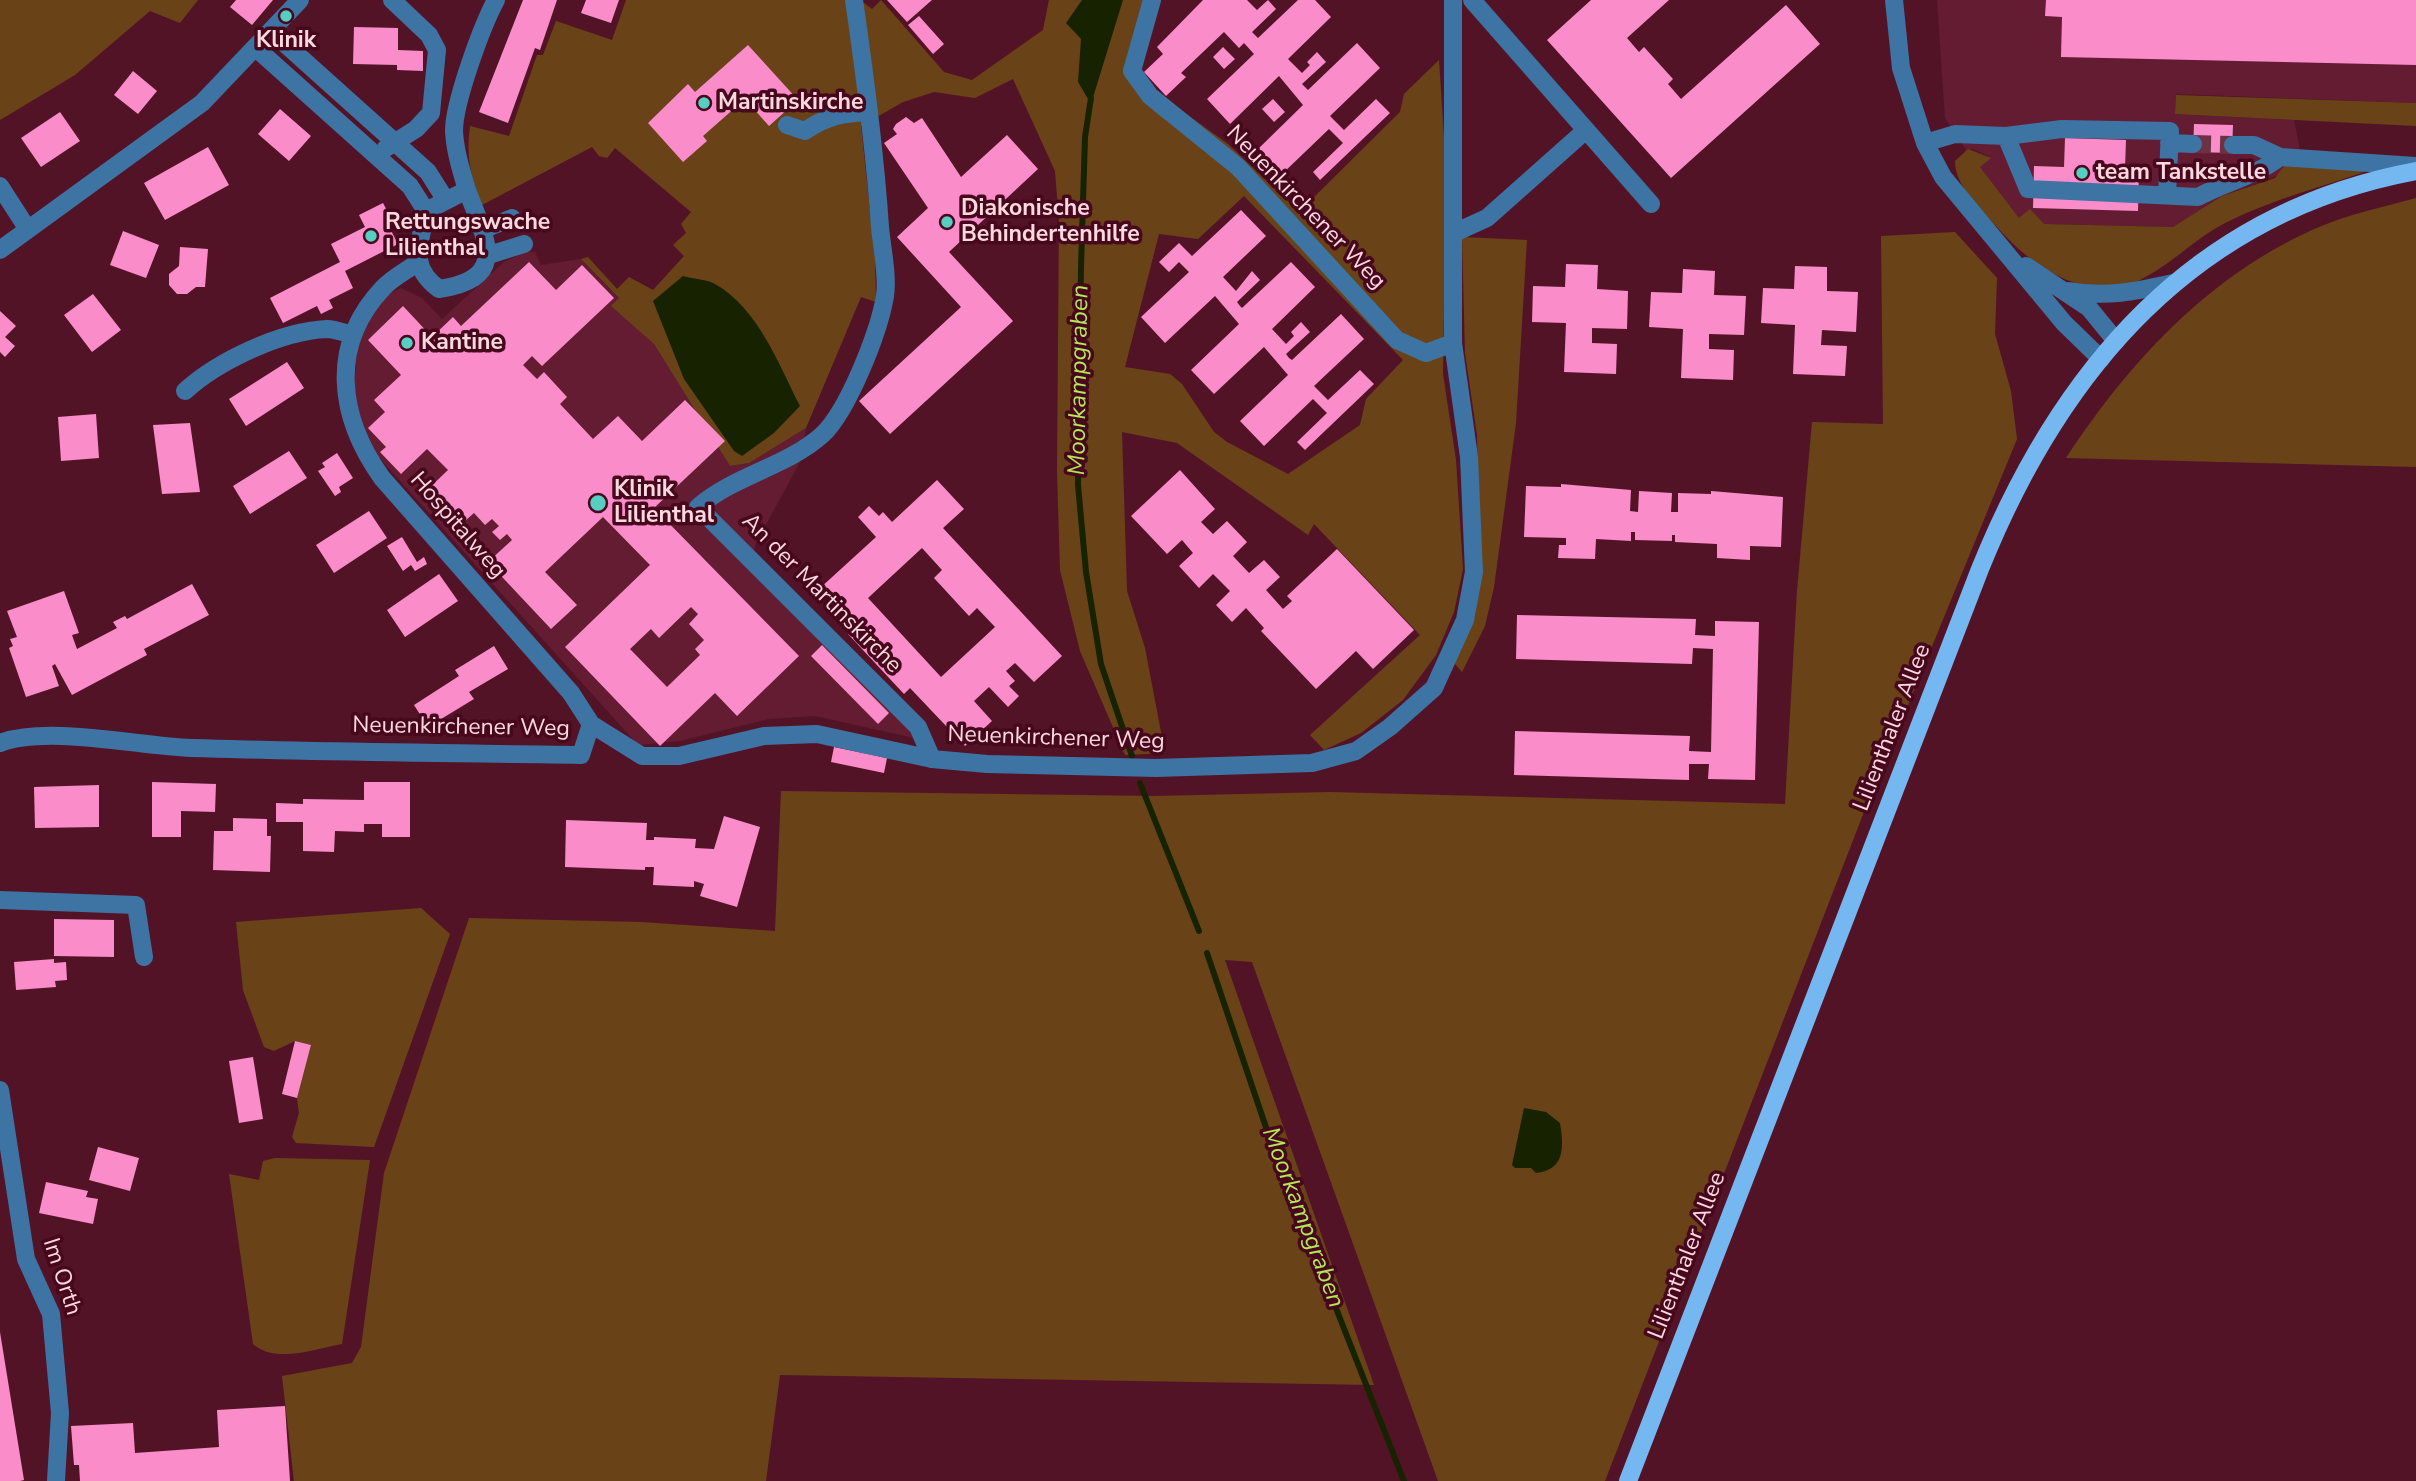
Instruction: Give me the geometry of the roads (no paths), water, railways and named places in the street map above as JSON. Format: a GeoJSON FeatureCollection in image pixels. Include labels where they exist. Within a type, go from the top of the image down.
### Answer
{"type":"FeatureCollection","features":[{"type":"Feature","properties":{"kind":"main road","name":"Lilienthaler Allee"},"geometry":{"type":"LineString","coordinates":[[1628,1481],[1995,533],[2046,436],[2116,341],[2173,283],[2208,255],[2283,213],[2355,185],[2416,168]]}},
{"type":"Feature","properties":{"kind":"street"},"geometry":{"type":"LineString","coordinates":[[0,250],[202,103],[300,0]]}},
{"type":"Feature","properties":{"kind":"street"},"geometry":{"type":"LineString","coordinates":[[376,155],[415,129],[431,113],[437,50],[429,35],[392,0]]}},
{"type":"Feature","properties":{"kind":"street"},"geometry":{"type":"LineString","coordinates":[[257,48],[410,186],[426,211],[418,263],[425,279],[439,289],[464,286],[485,268],[489,255],[457,157],[454,128],[476,46],[496,0]]}},
{"type":"Feature","properties":{"kind":"street","name":"An der Martinskirche"},"geometry":{"type":"LineString","coordinates":[[855,0],[869,111],[885,293],[876,333],[839,414],[829,427],[798,452],[718,490],[698,507],[918,727],[932,759]]}},
{"type":"Feature","properties":{"kind":"street","name":"Neuenkirchener Weg"},"geometry":{"type":"LineString","coordinates":[[1152,0],[1132,71],[1150,96],[1238,167],[1397,340],[1426,353],[1453,343]]}},
{"type":"Feature","properties":{"kind":"street","name":"Neuenkirchener Weg"},"geometry":{"type":"LineString","coordinates":[[0,743],[15,737],[56,737],[188,748],[581,755],[591,724],[642,756],[679,756],[764,736],[817,734],[932,759],[987,764],[1156,768],[1312,763],[1356,751],[1390,727],[1434,688],[1465,620],[1474,572],[1469,457],[1453,343],[1454,233],[1450,74],[1452,0]]}},
{"type":"Feature","properties":{"kind":"street"},"geometry":{"type":"LineString","coordinates":[[1472,0],[1651,204]]}},
{"type":"Feature","properties":{"kind":"street"},"geometry":{"type":"LineString","coordinates":[[1894,0],[1901,68],[1925,143],[1955,195],[2011,257],[2064,323],[2101,359]]}},
{"type":"Feature","properties":{"kind":"street"},"geometry":{"type":"LineString","coordinates":[[272,32],[428,173],[445,199]]}},
{"type":"Feature","properties":{"kind":"street"},"geometry":{"type":"LineString","coordinates":[[787,125],[805,131],[822,119],[843,113],[869,111]]}},
{"type":"Feature","properties":{"kind":"street"},"geometry":{"type":"LineString","coordinates":[[1925,143],[1955,134],[2006,136],[2062,129],[2170,131],[2167,195]]}},
{"type":"Feature","properties":{"kind":"street"},"geometry":{"type":"LineString","coordinates":[[1454,233],[1487,218],[1586,130]]}},
{"type":"Feature","properties":{"kind":"street"},"geometry":{"type":"LineString","coordinates":[[2006,136],[2028,189],[2198,197],[2264,170],[2280,156]]}},
{"type":"Feature","properties":{"kind":"street"},"geometry":{"type":"LineString","coordinates":[[2169,143],[2193,144]]}},
{"type":"Feature","properties":{"kind":"street"},"geometry":{"type":"LineString","coordinates":[[2233,145],[2254,145],[2280,156],[2416,168]]}},
{"type":"Feature","properties":{"kind":"street"},"geometry":{"type":"LineString","coordinates":[[0,186],[27,228]]}},
{"type":"Feature","properties":{"kind":"street"},"geometry":{"type":"LineString","coordinates":[[426,211],[467,190]]}},
{"type":"Feature","properties":{"kind":"street"},"geometry":{"type":"LineString","coordinates":[[482,230],[512,218]]}},
{"type":"Feature","properties":{"kind":"street"},"geometry":{"type":"LineString","coordinates":[[489,255],[524,244]]}},
{"type":"Feature","properties":{"kind":"street"},"geometry":{"type":"LineString","coordinates":[[2011,257],[2089,308],[2116,341]]}},
{"type":"Feature","properties":{"kind":"street","name":"Hospitalweg"},"geometry":{"type":"LineString","coordinates":[[418,263],[385,285],[366,308],[353,335],[345,382],[350,419],[364,453],[382,478],[571,693],[591,724]]}},
{"type":"Feature","properties":{"kind":"street"},"geometry":{"type":"LineString","coordinates":[[2064,290],[2115,295],[2173,283]]}},
{"type":"Feature","properties":{"kind":"street"},"geometry":{"type":"LineString","coordinates":[[185,391],[208,370],[255,348],[328,329],[353,335]]}},
{"type":"Feature","properties":{"kind":"street"},"geometry":{"type":"LineString","coordinates":[[0,900],[136,905],[144,957]]}},
{"type":"Feature","properties":{"kind":"street","name":"Im Orth"},"geometry":{"type":"LineString","coordinates":[[0,1090],[26,1259],[51,1314],[60,1413],[56,1481]]}},
{"type":"Feature","properties":{"kind":"waterway","name":"Moorkampgraben"},"geometry":{"type":"LineString","coordinates":[[1091,98],[1085,137],[1078,485],[1086,572],[1101,664],[1132,756]]}},
{"type":"Feature","properties":{"kind":"waterway","name":"Moorkampgraben"},"geometry":{"type":"LineString","coordinates":[[1140,783],[1199,931]]}},
{"type":"Feature","properties":{"kind":"waterway","name":"Moorkampgraben"},"geometry":{"type":"LineString","coordinates":[[1207,953],[1273,1148],[1404,1481]]}},
{"type":"Feature","properties":{"kind":"tunnel"},"geometry":{"type":"LineString","coordinates":[[2193,144],[2233,145]]}},
{"type":"Feature","properties":{"kind":"place","name":"Klinik"},"geometry":{"type":"Point","coordinates":[286,16]}},
{"type":"Feature","properties":{"kind":"place","name":"Martinskirche"},"geometry":{"type":"Point","coordinates":[704,103]}},
{"type":"Feature","properties":{"kind":"place","name":"team Tankstelle"},"geometry":{"type":"Point","coordinates":[2082,173]}},
{"type":"Feature","properties":{"kind":"place","name":"Diakonische Behindertenhilfe"},"geometry":{"type":"Point","coordinates":[947,222]}},
{"type":"Feature","properties":{"kind":"place","name":"Rettungswache Lilienthal"},"geometry":{"type":"Point","coordinates":[371,236]}},
{"type":"Feature","properties":{"kind":"place","name":"Kantine"},"geometry":{"type":"Point","coordinates":[407,343]}},
{"type":"Feature","properties":{"kind":"place","name":"Klinik Lilienthal"},"geometry":{"type":"Point","coordinates":[598,503]}}]}
